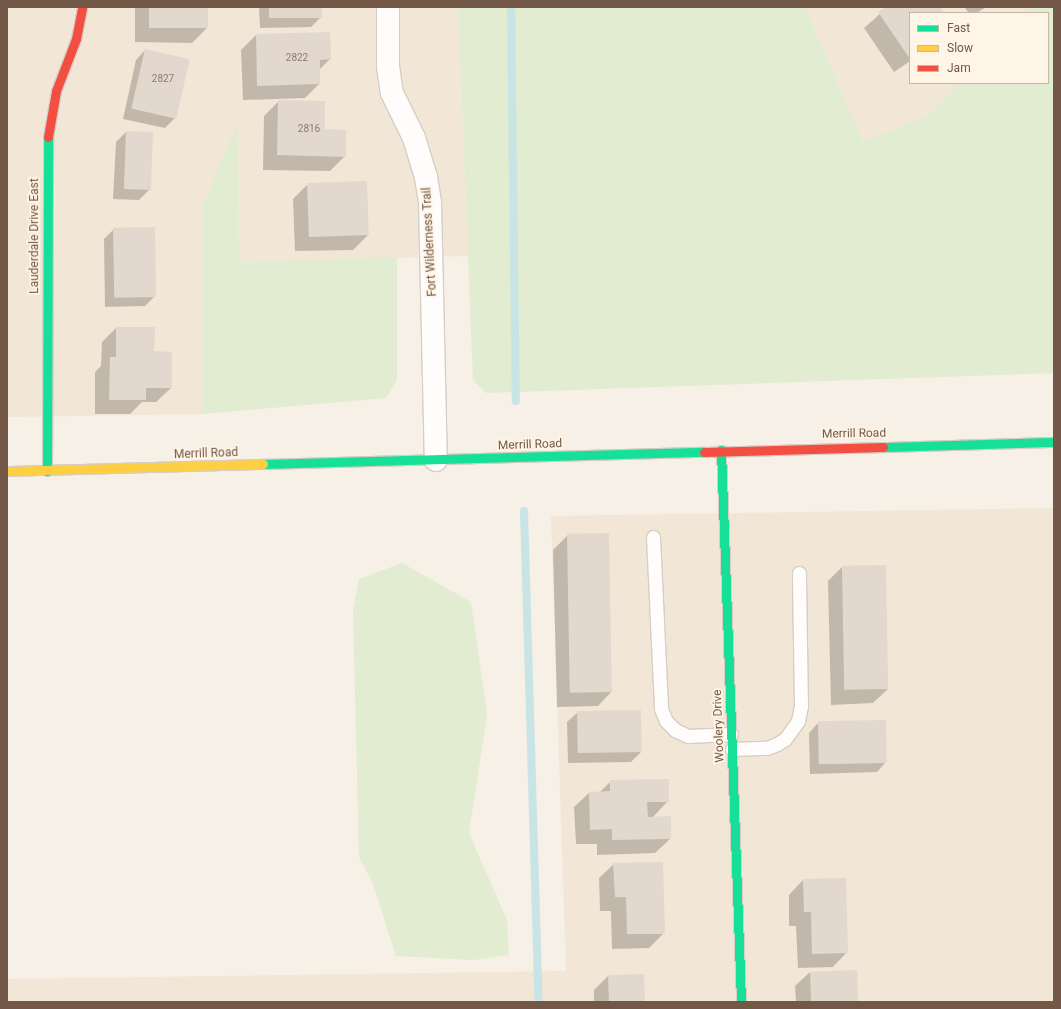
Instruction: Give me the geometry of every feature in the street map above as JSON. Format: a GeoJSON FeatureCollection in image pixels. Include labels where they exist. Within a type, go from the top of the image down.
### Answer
{"type":"FeatureCollection","features":[{"type":"Feature","properties":{"kind":"main road","name":"Lauderdale Drive East"},"geometry":{"type":"LineString","coordinates":[[47,470],[47,143],[56,91],[76,38],[82,7]]}},
{"type":"Feature","properties":{"kind":"main road","name":"Merrill Road"},"geometry":{"type":"LineString","coordinates":[[7,471],[436,460],[721,450],[1054,442]]}},
{"type":"Feature","properties":{"kind":"main road","name":"Woolery Drive"},"geometry":{"type":"LineString","coordinates":[[721,450],[741,1002]]}},
{"type":"Feature","properties":{"kind":"street","name":"Fort Wilderness Trail"},"geometry":{"type":"LineString","coordinates":[[388,7],[388,66],[392,93],[414,138],[426,177],[430,204],[436,460]]}},
{"type":"Feature","properties":{"kind":"lane"},"geometry":{"type":"LineString","coordinates":[[653,537],[661,710],[666,721],[675,730],[688,736],[731,734]]}},
{"type":"Feature","properties":{"kind":"lane"},"geometry":{"type":"LineString","coordinates":[[732,749],[767,748],[777,744],[785,739],[798,721],[801,706],[798,573]]}},
{"type":"Feature","properties":{"kind":"shaded area"},"geometry":{"type":"Polygon","coordinates":[[[7,7],[458,7],[468,256],[239,262],[238,123],[202,207],[202,414],[7,417],[7,7]]]}},
{"type":"Feature","properties":{"kind":"shaded area"},"geometry":{"type":"Polygon","coordinates":[[[805,7],[1032,7],[1027,12],[909,12],[909,84],[957,84],[927,115],[863,142],[805,7]]]}},
{"type":"Feature","properties":{"kind":"shaded area"},"geometry":{"type":"Polygon","coordinates":[[[1054,508],[1054,1002],[7,1002],[7,979],[566,971],[551,516],[1054,508]]]}},
{"type":"Feature","properties":{"kind":"green space"},"geometry":{"type":"Polygon","coordinates":[[[458,7],[805,7],[863,142],[927,115],[957,84],[1049,84],[1049,12],[1027,12],[1032,7],[1054,7],[1054,373],[486,393],[473,380],[458,7]]]}},
{"type":"Feature","properties":{"kind":"green space"},"geometry":{"type":"Polygon","coordinates":[[[238,121],[239,262],[397,257],[397,380],[386,398],[202,414],[202,207],[238,121]]]}},
{"type":"Feature","properties":{"kind":"green space"},"geometry":{"type":"Polygon","coordinates":[[[402,563],[471,602],[487,715],[469,833],[507,920],[509,955],[473,960],[396,956],[373,884],[359,857],[353,610],[359,579],[402,563]]]}},
{"type":"Feature","properties":{"kind":"building"},"geometry":{"type":"Polygon","coordinates":[[[149,7],[208,7],[208,28],[149,28],[149,7]]]}},
{"type":"Feature","properties":{"kind":"building"},"geometry":{"type":"Polygon","coordinates":[[[269,7],[322,7],[322,18],[269,18],[269,7]]]}},
{"type":"Feature","properties":{"kind":"building"},"geometry":{"type":"Polygon","coordinates":[[[886,7],[940,7],[943,12],[909,12],[909,58],[878,12],[886,7]]]}},
{"type":"Feature","properties":{"kind":"building"},"geometry":{"type":"Polygon","coordinates":[[[330,32],[331,59],[320,60],[320,84],[257,86],[256,34],[330,32]]]}},
{"type":"Feature","properties":{"kind":"building"},"geometry":{"type":"Polygon","coordinates":[[[145,49],[190,59],[176,119],[131,108],[145,49]]]}},
{"type":"Feature","properties":{"kind":"building"},"geometry":{"type":"Polygon","coordinates":[[[278,100],[325,101],[325,129],[346,130],[346,157],[277,155],[278,100]]]}},
{"type":"Feature","properties":{"kind":"building"},"geometry":{"type":"Polygon","coordinates":[[[126,131],[153,132],[151,190],[124,189],[126,131]]]}},
{"type":"Feature","properties":{"kind":"building"},"geometry":{"type":"Polygon","coordinates":[[[367,181],[369,235],[309,237],[307,183],[367,181]]]}},
{"type":"Feature","properties":{"kind":"building"},"geometry":{"type":"Polygon","coordinates":[[[155,227],[156,297],[114,298],[113,228],[155,227]]]}},
{"type":"Feature","properties":{"kind":"building"},"geometry":{"type":"Polygon","coordinates":[[[116,327],[155,327],[154,351],[172,352],[172,388],[146,388],[146,400],[109,400],[110,357],[116,357],[116,327]]]}},
{"type":"Feature","properties":{"kind":"building"},"geometry":{"type":"Polygon","coordinates":[[[609,533],[612,692],[570,693],[567,534],[609,533]]]}},
{"type":"Feature","properties":{"kind":"building"},"geometry":{"type":"Polygon","coordinates":[[[886,565],[888,689],[844,690],[842,566],[886,565]]]}},
{"type":"Feature","properties":{"kind":"building"},"geometry":{"type":"Polygon","coordinates":[[[641,710],[642,752],[578,753],[577,711],[641,710]]]}},
{"type":"Feature","properties":{"kind":"building"},"geometry":{"type":"Polygon","coordinates":[[[886,720],[887,763],[819,764],[818,721],[886,720]]]}},
{"type":"Feature","properties":{"kind":"building"},"geometry":{"type":"Polygon","coordinates":[[[669,779],[669,802],[647,802],[648,817],[671,816],[671,839],[612,840],[612,829],[590,830],[589,792],[610,791],[610,780],[669,779]]]}},
{"type":"Feature","properties":{"kind":"building"},"geometry":{"type":"Polygon","coordinates":[[[663,862],[665,934],[627,934],[626,897],[615,897],[613,863],[663,862]]]}},
{"type":"Feature","properties":{"kind":"building"},"geometry":{"type":"Polygon","coordinates":[[[846,878],[848,953],[812,954],[811,912],[804,912],[803,879],[846,878]]]}},
{"type":"Feature","properties":{"kind":"building"},"geometry":{"type":"Polygon","coordinates":[[[857,970],[858,1002],[811,1002],[810,972],[857,970]]]}},
{"type":"Feature","properties":{"kind":"building"},"geometry":{"type":"Polygon","coordinates":[[[644,974],[645,1002],[609,1002],[608,975],[644,974]]]}},
{"type":"Feature","properties":{"kind":"waterway"},"geometry":{"type":"LineString","coordinates":[[511,7],[516,401]]}},
{"type":"Feature","properties":{"kind":"waterway"},"geometry":{"type":"LineString","coordinates":[[524,511],[539,1002]]}},
{"type":"Feature","properties":{"kind":"traffic: fast"},"geometry":{"type":"LineString","coordinates":[[47,471],[48,137]]}},
{"type":"Feature","properties":{"kind":"traffic: fast"},"geometry":{"type":"LineString","coordinates":[[883,447],[1054,442]]}},
{"type":"Feature","properties":{"kind":"traffic: fast"},"geometry":{"type":"LineString","coordinates":[[721,450],[741,1002]]}},
{"type":"Feature","properties":{"kind":"traffic: fast"},"geometry":{"type":"LineString","coordinates":[[263,464],[704,452]]}},
{"type":"Feature","properties":{"kind":"traffic: slow"},"geometry":{"type":"LineString","coordinates":[[7,471],[263,464]]}},
{"type":"Feature","properties":{"kind":"traffic: jam"},"geometry":{"type":"LineString","coordinates":[[48,137],[56,91],[76,39],[82,7]]}},
{"type":"Feature","properties":{"kind":"traffic: jam"},"geometry":{"type":"LineString","coordinates":[[704,452],[883,447]]}}]}
